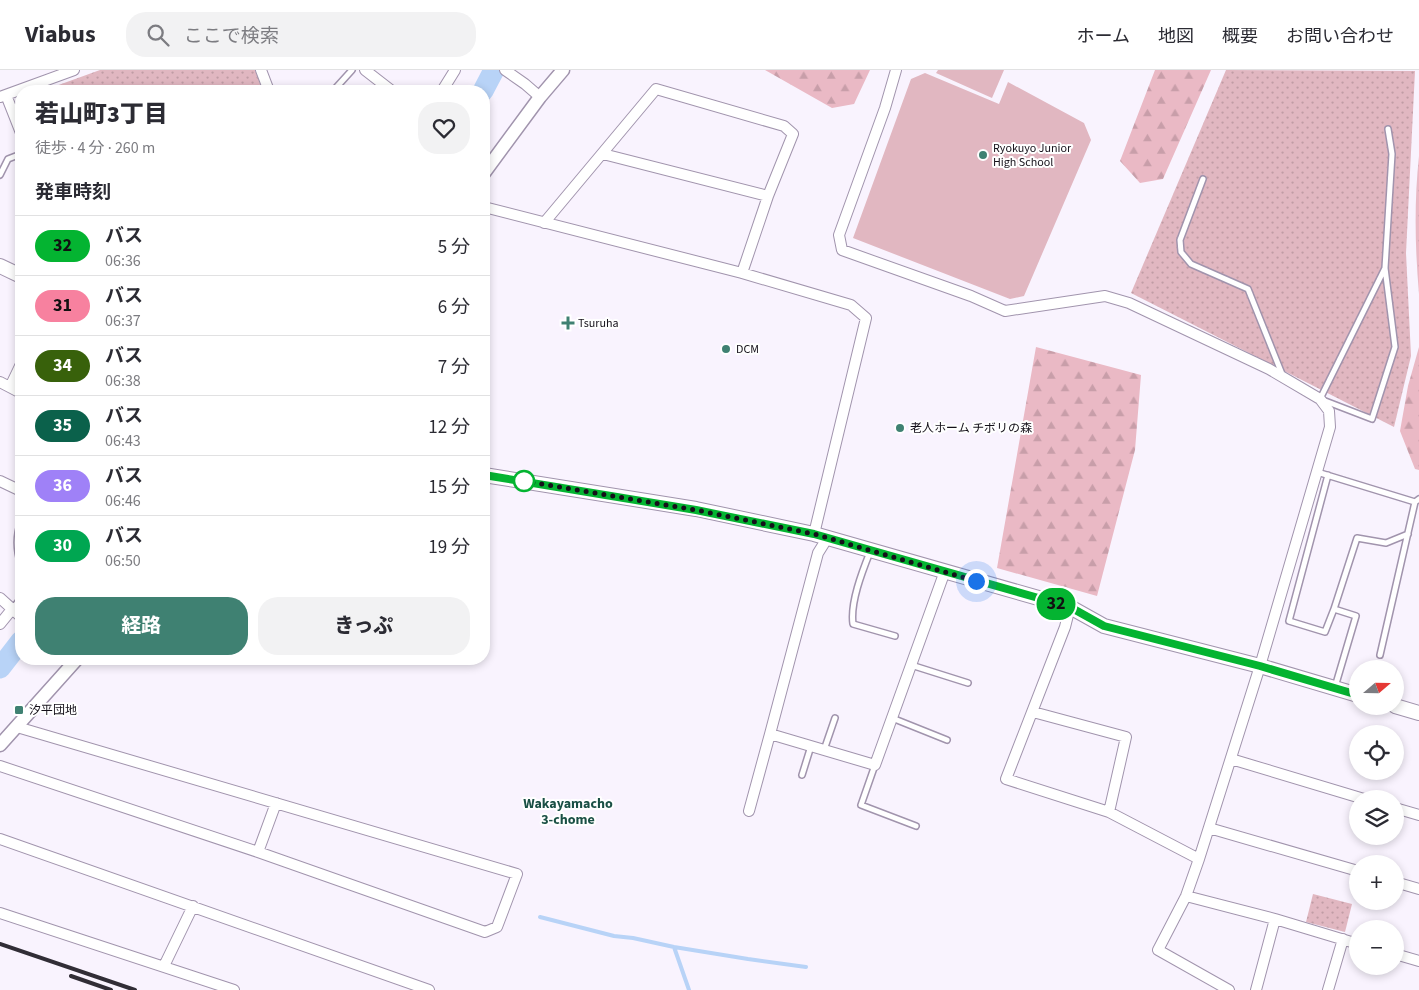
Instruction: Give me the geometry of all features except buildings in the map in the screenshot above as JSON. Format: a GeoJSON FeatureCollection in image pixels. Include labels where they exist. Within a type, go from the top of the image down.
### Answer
{"type":"FeatureCollection","features":[{"type":"Feature","properties":{"kind":"main road"},"geometry":{"type":"LineString","coordinates":[[0,266],[15,273]]}},
{"type":"Feature","properties":{"kind":"main road"},"geometry":{"type":"LineString","coordinates":[[490,476],[696,510],[828,537],[1070,607],[1104,626],[1260,666],[1349,692]]}},
{"type":"Feature","properties":{"kind":"main road"},"geometry":{"type":"LineString","coordinates":[[1404,708],[1419,712]]}},
{"type":"Feature","properties":{"kind":"street"},"geometry":{"type":"LineString","coordinates":[[33,85],[74,70]]}},
{"type":"Feature","properties":{"kind":"street"},"geometry":{"type":"LineString","coordinates":[[260,70],[266,85]]}},
{"type":"Feature","properties":{"kind":"street"},"geometry":{"type":"LineString","coordinates":[[365,70],[384,85]]}},
{"type":"Feature","properties":{"kind":"street"},"geometry":{"type":"LineString","coordinates":[[445,85],[454,70]]}},
{"type":"Feature","properties":{"kind":"street"},"geometry":{"type":"LineString","coordinates":[[505,70],[540,97]]}},
{"type":"Feature","properties":{"kind":"street"},"geometry":{"type":"LineString","coordinates":[[490,165],[540,97],[563,70]]}},
{"type":"Feature","properties":{"kind":"street"},"geometry":{"type":"LineString","coordinates":[[896,70],[885,108],[839,235],[842,250],[970,296],[1005,311],[1105,296],[1129,304],[1283,377],[1320,399],[1329,412],[1330,427],[1231,759],[1186,896],[1158,950],[1229,990]]}},
{"type":"Feature","properties":{"kind":"street"},"geometry":{"type":"LineString","coordinates":[[544,223],[656,89],[784,126],[793,134],[768,196],[742,273]]}},
{"type":"Feature","properties":{"kind":"street"},"geometry":{"type":"LineString","coordinates":[[15,92],[3,96],[15,121]]}},
{"type":"Feature","properties":{"kind":"street"},"geometry":{"type":"LineString","coordinates":[[603,154],[768,196]]}},
{"type":"Feature","properties":{"kind":"street"},"geometry":{"type":"LineString","coordinates":[[490,209],[742,273],[851,305],[866,318],[814,534]]}},
{"type":"Feature","properties":{"kind":"street"},"geometry":{"type":"LineString","coordinates":[[10,387],[15,377]]}},
{"type":"Feature","properties":{"kind":"street"},"geometry":{"type":"LineString","coordinates":[[0,382],[15,389]]}},
{"type":"Feature","properties":{"kind":"street"},"geometry":{"type":"LineString","coordinates":[[0,481],[15,488]]}},
{"type":"Feature","properties":{"kind":"street"},"geometry":{"type":"LineString","coordinates":[[750,811],[818,553],[828,537]]}},
{"type":"Feature","properties":{"kind":"street"},"geometry":{"type":"LineString","coordinates":[[770,734],[875,765],[945,571]]}},
{"type":"Feature","properties":{"kind":"street"},"geometry":{"type":"LineString","coordinates":[[0,598],[15,610]]}},
{"type":"Feature","properties":{"kind":"street"},"geometry":{"type":"LineString","coordinates":[[1070,607],[1065,627],[1006,779],[1109,812],[1199,859]]}},
{"type":"Feature","properties":{"kind":"street"},"geometry":{"type":"LineString","coordinates":[[0,624],[13,608]]}},
{"type":"Feature","properties":{"kind":"street"},"geometry":{"type":"LineString","coordinates":[[0,745],[69,665]]}},
{"type":"Feature","properties":{"kind":"street"},"geometry":{"type":"LineString","coordinates":[[1033,712],[1126,736],[1109,812]]}},
{"type":"Feature","properties":{"kind":"street"},"geometry":{"type":"LineString","coordinates":[[0,766],[258,852],[485,932],[497,927],[517,874],[17,727]]}},
{"type":"Feature","properties":{"kind":"street"},"geometry":{"type":"LineString","coordinates":[[1231,759],[1349,794]]}},
{"type":"Feature","properties":{"kind":"street"},"geometry":{"type":"LineString","coordinates":[[258,852],[276,803]]}},
{"type":"Feature","properties":{"kind":"street"},"geometry":{"type":"LineString","coordinates":[[1404,811],[1419,815]]}},
{"type":"Feature","properties":{"kind":"street"},"geometry":{"type":"LineString","coordinates":[[1209,828],[1349,868]]}},
{"type":"Feature","properties":{"kind":"street"},"geometry":{"type":"LineString","coordinates":[[0,839],[429,990]]}},
{"type":"Feature","properties":{"kind":"street"},"geometry":{"type":"LineString","coordinates":[[1404,885],[1419,889]]}},
{"type":"Feature","properties":{"kind":"street"},"geometry":{"type":"LineString","coordinates":[[1186,896],[1275,919],[1349,941]]}},
{"type":"Feature","properties":{"kind":"street"},"geometry":{"type":"LineString","coordinates":[[164,966],[193,906]]}},
{"type":"Feature","properties":{"kind":"street"},"geometry":{"type":"LineString","coordinates":[[0,913],[234,990]]}},
{"type":"Feature","properties":{"kind":"street"},"geometry":{"type":"LineString","coordinates":[[1256,990],[1275,919]]}},
{"type":"Feature","properties":{"kind":"street"},"geometry":{"type":"LineString","coordinates":[[1328,990],[1343,939]]}},
{"type":"Feature","properties":{"kind":"street"},"geometry":{"type":"LineString","coordinates":[[1404,957],[1419,961]]}},
{"type":"Feature","properties":{"kind":"lane"},"geometry":{"type":"LineString","coordinates":[[338,85],[352,70]]}},
{"type":"Feature","properties":{"kind":"lane"},"geometry":{"type":"LineString","coordinates":[[1385,268],[1320,399],[1372,419],[1395,347],[1385,268],[1392,154],[1388,129]]}},
{"type":"Feature","properties":{"kind":"lane"},"geometry":{"type":"LineString","coordinates":[[0,175],[8,159],[15,156]]}},
{"type":"Feature","properties":{"kind":"lane"},"geometry":{"type":"LineString","coordinates":[[1203,180],[1180,240],[1181,252],[1191,264],[1248,289],[1283,377]]}},
{"type":"Feature","properties":{"kind":"lane"},"geometry":{"type":"LineString","coordinates":[[1317,472],[1417,500],[1380,656]]}},
{"type":"Feature","properties":{"kind":"lane"},"geometry":{"type":"LineString","coordinates":[[1328,475],[1289,621],[1326,632],[1357,538],[1386,543],[1408,534]]}},
{"type":"Feature","properties":{"kind":"lane"},"geometry":{"type":"LineString","coordinates":[[871,549],[864,566],[852,613],[853,624],[895,636]]}},
{"type":"Feature","properties":{"kind":"lane"},"geometry":{"type":"LineString","coordinates":[[1334,609],[1356,616],[1335,688]]}},
{"type":"Feature","properties":{"kind":"lane"},"geometry":{"type":"LineString","coordinates":[[912,665],[968,683]]}},
{"type":"Feature","properties":{"kind":"lane"},"geometry":{"type":"LineString","coordinates":[[824,750],[835,718]]}},
{"type":"Feature","properties":{"kind":"lane"},"geometry":{"type":"LineString","coordinates":[[892,718],[947,740]]}},
{"type":"Feature","properties":{"kind":"lane"},"geometry":{"type":"LineString","coordinates":[[802,775],[810,746]]}},
{"type":"Feature","properties":{"kind":"lane"},"geometry":{"type":"LineString","coordinates":[[875,765],[861,805],[916,826]]}},
{"type":"Feature","properties":{"kind":"green space"},"geometry":{"type":"Polygon","coordinates":[[[765,70],[870,70],[854,104],[832,108],[765,70]]]}},
{"type":"Feature","properties":{"kind":"green space"},"geometry":{"type":"Polygon","coordinates":[[[1155,70],[1211,70],[1163,179],[1140,183],[1120,161],[1155,70]]]}},
{"type":"Feature","properties":{"kind":"green space"},"geometry":{"type":"Polygon","coordinates":[[[1419,156],[1419,294],[1416,190],[1419,156]]]}},
{"type":"Feature","properties":{"kind":"green space"},"geometry":{"type":"Polygon","coordinates":[[[1036,347],[1141,375],[1135,450],[1097,596],[997,568],[1036,347]]]}},
{"type":"Feature","properties":{"kind":"green space"},"geometry":{"type":"Polygon","coordinates":[[[1419,347],[1419,470],[1415,469],[1400,431],[1408,386],[1419,347]]]}},
{"type":"Feature","properties":{"kind":"shaded area"},"geometry":{"type":"Polygon","coordinates":[[[100,70],[255,70],[261,85],[59,85],[100,70]]]}},
{"type":"Feature","properties":{"kind":"shaded area"},"geometry":{"type":"Polygon","coordinates":[[[938,70],[1004,70],[992,98],[936,73],[938,70]]]}},
{"type":"Feature","properties":{"kind":"shaded area"},"geometry":{"type":"Polygon","coordinates":[[[1226,70],[1415,71],[1406,253],[1411,356],[1394,427],[1131,293],[1226,70]]]}},
{"type":"Feature","properties":{"kind":"shaded area","name":"Ryokuyo Junior High School"},"geometry":{"type":"Polygon","coordinates":[[[925,73],[999,104],[1008,82],[1084,123],[1091,140],[1024,296],[1010,299],[853,238],[911,79],[925,73]]]}},
{"type":"Feature","properties":{"kind":"shaded area"},"geometry":{"type":"Polygon","coordinates":[[[1313,894],[1349,903],[1350,910],[1345,932],[1306,922],[1313,894]]]}},
{"type":"Feature","properties":{"kind":"waterway"},"geometry":{"type":"LineString","coordinates":[[486,85],[494,70]]}},
{"type":"Feature","properties":{"kind":"waterway"},"geometry":{"type":"LineString","coordinates":[[0,668],[15,649]]}},
{"type":"Feature","properties":{"kind":"waterway"},"geometry":{"type":"LineString","coordinates":[[540,917],[614,936],[806,967]]}},
{"type":"Feature","properties":{"kind":"waterway"},"geometry":{"type":"LineString","coordinates":[[674,947],[689,990]]}},
{"type":"Feature","properties":{"kind":"railway"},"geometry":{"type":"LineString","coordinates":[[0,944],[135,990]]}},
{"type":"Feature","properties":{"kind":"railway"},"geometry":{"type":"LineString","coordinates":[[71,976],[111,990]]}},
{"type":"Feature","properties":{"kind":"bus line","name":"32"},"geometry":{"type":"LineString","coordinates":[[490,476],[696,510],[828,537],[1023,595],[1070,607],[1104,626],[1260,666],[1349,692]]}},
{"type":"Feature","properties":{"kind":"place","name":"Ryokuyo Junior High School"},"geometry":{"type":"Point","coordinates":[983,155]}},
{"type":"Feature","properties":{"kind":"place","name":"Tsuruha"},"geometry":{"type":"Point","coordinates":[568,323]}},
{"type":"Feature","properties":{"kind":"place","name":"DCM"},"geometry":{"type":"Point","coordinates":[726,349]}},
{"type":"Feature","properties":{"kind":"place","name":"老人ホーム チボリの森"},"geometry":{"type":"Point","coordinates":[900,428]}},
{"type":"Feature","properties":{"kind":"place","name":"汐平団地"},"geometry":{"type":"Point","coordinates":[19,710]}},
{"type":"Feature","properties":{"kind":"district","name":"Wakayamacho 3-chome"},"geometry":{"type":"Point","coordinates":[568,812]}},
{"type":"Feature","properties":{"kind":"route"},"geometry":{"type":"LineString","coordinates":[[524,481],[696,510],[814,534],[976,581]]}}]}
